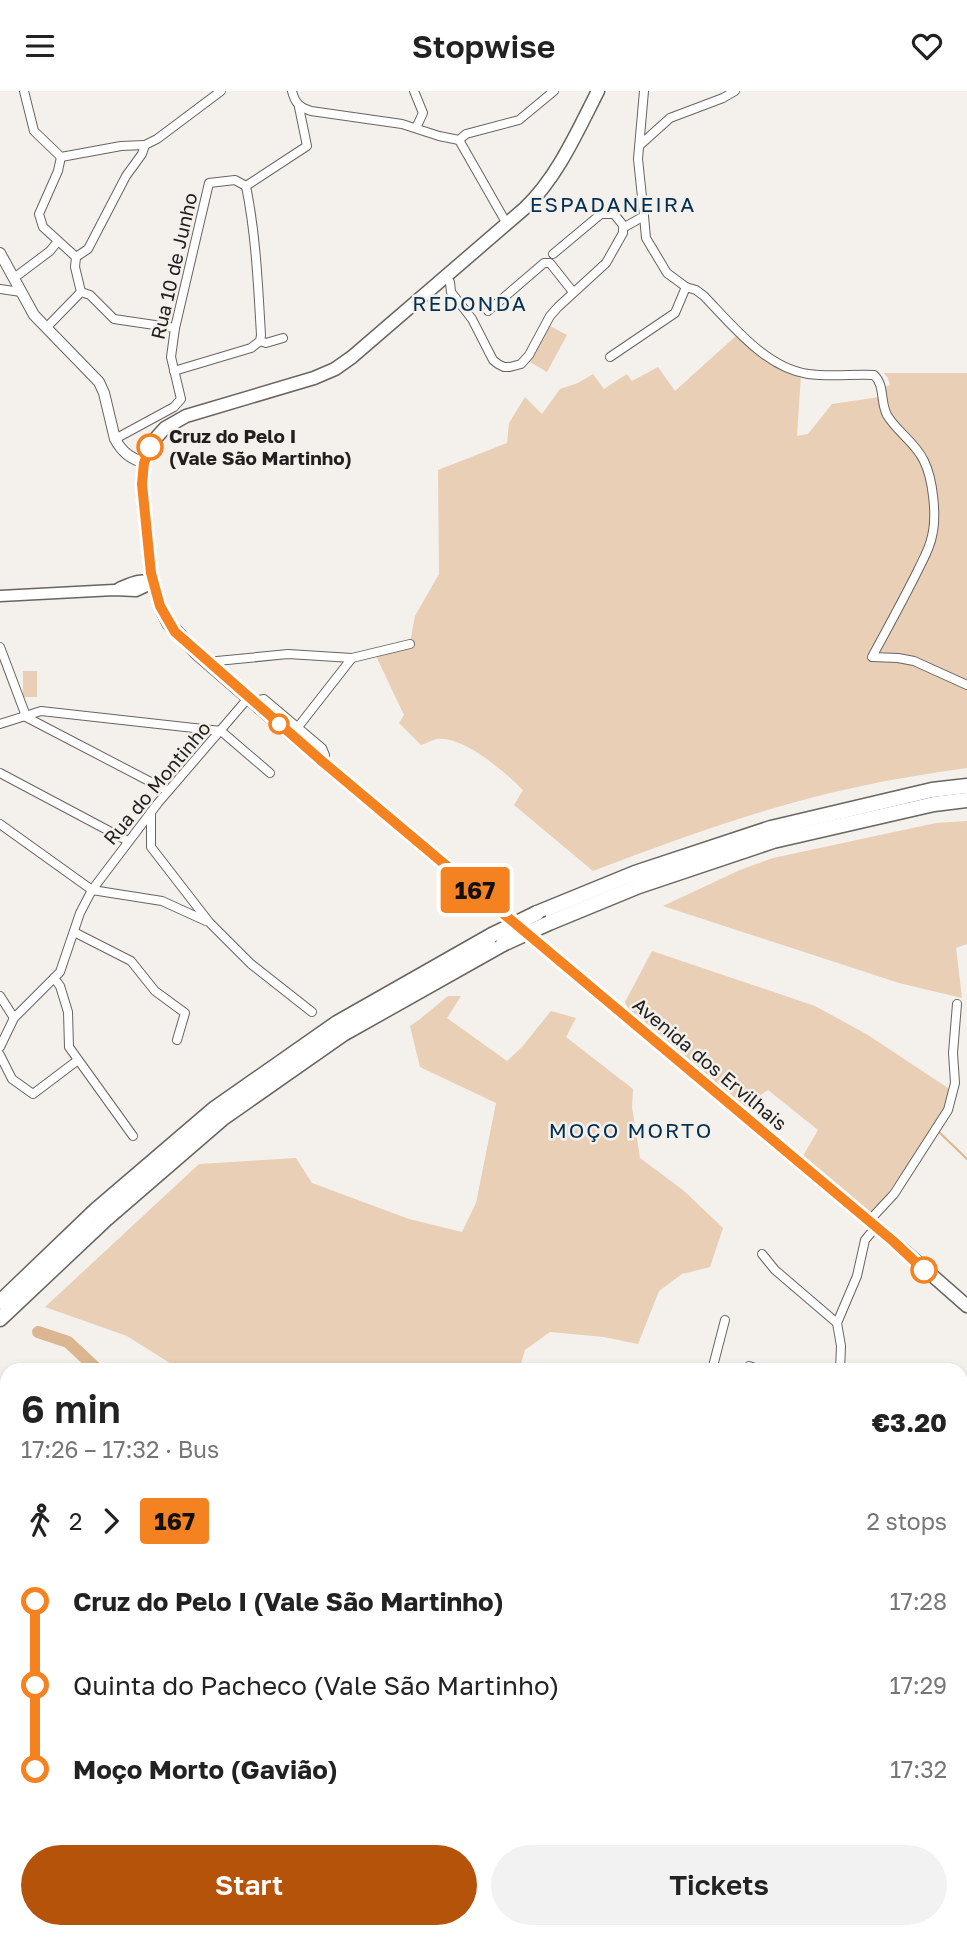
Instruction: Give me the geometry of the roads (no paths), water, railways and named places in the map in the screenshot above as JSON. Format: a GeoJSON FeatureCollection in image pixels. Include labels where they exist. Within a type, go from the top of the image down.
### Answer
{"type":"FeatureCollection","features":[{"type":"Feature","properties":{"kind":"highway"},"geometry":{"type":"LineString","coordinates":[[0,1302],[96,1210],[215,1109],[337,1023],[498,939],[635,873],[771,828],[932,790],[967,786]]}},
{"type":"Feature","properties":{"kind":"highway"},"geometry":{"type":"LineString","coordinates":[[543,918],[773,841],[934,804],[967,800]]}},
{"type":"Feature","properties":{"kind":"highway"},"geometry":{"type":"LineString","coordinates":[[0,1319],[106,1219],[223,1118],[343,1034],[498,939]]}},
{"type":"Feature","properties":{"kind":"main road"},"geometry":{"type":"LineString","coordinates":[[164,615],[153,583],[142,484],[146,454],[155,439],[165,428],[186,416],[313,378],[335,369],[352,357],[541,192],[598,91]]}},
{"type":"Feature","properties":{"kind":"main road"},"geometry":{"type":"LineString","coordinates":[[133,587],[149,559]]}},
{"type":"Feature","properties":{"kind":"main road"},"geometry":{"type":"LineString","coordinates":[[0,596],[114,590],[153,583]]}},
{"type":"Feature","properties":{"kind":"main road"},"geometry":{"type":"LineString","coordinates":[[133,587],[155,602],[164,615]]}},
{"type":"Feature","properties":{"kind":"main road","name":"Avenida dos Ervilhais"},"geometry":{"type":"LineString","coordinates":[[164,615],[175,632],[323,762],[967,1306]]}},
{"type":"Feature","properties":{"kind":"street"},"geometry":{"type":"LineString","coordinates":[[24,91],[34,131],[61,157]]}},
{"type":"Feature","properties":{"kind":"street"},"geometry":{"type":"LineString","coordinates":[[61,157],[121,146],[145,145],[221,91]]}},
{"type":"Feature","properties":{"kind":"street"},"geometry":{"type":"LineString","coordinates":[[174,371],[251,348],[260,341],[256,260],[246,186],[307,146],[299,107],[292,91]]}},
{"type":"Feature","properties":{"kind":"street"},"geometry":{"type":"LineString","coordinates":[[414,91],[423,113],[416,128]]}},
{"type":"Feature","properties":{"kind":"street"},"geometry":{"type":"LineString","coordinates":[[459,140],[466,134],[519,120],[554,91]]}},
{"type":"Feature","properties":{"kind":"street"},"geometry":{"type":"LineString","coordinates":[[644,91],[638,159],[646,238],[667,273],[704,296],[746,339],[793,370],[819,375],[874,375],[880,384],[882,403],[887,415],[925,462],[934,506],[933,533],[929,548],[872,657],[914,661],[967,685]]}},
{"type":"Feature","properties":{"kind":"street"},"geometry":{"type":"LineString","coordinates":[[640,145],[670,118],[735,91]]}},
{"type":"Feature","properties":{"kind":"street"},"geometry":{"type":"LineString","coordinates":[[299,107],[401,124],[459,140],[507,224]]}},
{"type":"Feature","properties":{"kind":"street"},"geometry":{"type":"LineString","coordinates":[[76,257],[88,249],[145,145]]}},
{"type":"Feature","properties":{"kind":"street"},"geometry":{"type":"LineString","coordinates":[[61,157],[58,171],[39,214],[43,227],[76,257]]}},
{"type":"Feature","properties":{"kind":"street","name":"Rua 10 de Junho"},"geometry":{"type":"LineString","coordinates":[[115,439],[174,407],[181,399],[171,357],[175,328],[209,183],[235,180],[246,186]]}},
{"type":"Feature","properties":{"kind":"street"},"geometry":{"type":"LineString","coordinates":[[441,280],[440,290],[451,292],[472,319],[493,360],[498,364],[516,366],[524,361],[550,316],[606,263],[624,233],[623,225],[614,214],[601,214],[553,254]]}},
{"type":"Feature","properties":{"kind":"street"},"geometry":{"type":"LineString","coordinates":[[623,229],[644,216]]}},
{"type":"Feature","properties":{"kind":"street"},"geometry":{"type":"LineString","coordinates":[[13,278],[50,251],[58,241]]}},
{"type":"Feature","properties":{"kind":"street"},"geometry":{"type":"LineString","coordinates":[[0,254],[34,315],[99,382],[115,439],[123,452],[144,463]]}},
{"type":"Feature","properties":{"kind":"street"},"geometry":{"type":"LineString","coordinates":[[76,257],[75,267],[80,292]]}},
{"type":"Feature","properties":{"kind":"street"},"geometry":{"type":"LineString","coordinates":[[488,311],[544,263],[550,264],[573,292]]}},
{"type":"Feature","properties":{"kind":"street"},"geometry":{"type":"LineString","coordinates":[[610,357],[675,313],[687,287]]}},
{"type":"Feature","properties":{"kind":"street"},"geometry":{"type":"LineString","coordinates":[[0,289],[21,292]]}},
{"type":"Feature","properties":{"kind":"street"},"geometry":{"type":"LineString","coordinates":[[80,292],[90,295],[114,319],[175,328]]}},
{"type":"Feature","properties":{"kind":"street"},"geometry":{"type":"LineString","coordinates":[[46,328],[80,292]]}},
{"type":"Feature","properties":{"kind":"street"},"geometry":{"type":"LineString","coordinates":[[260,341],[266,343],[283,338]]}},
{"type":"Feature","properties":{"kind":"street"},"geometry":{"type":"LineString","coordinates":[[213,666],[217,661],[288,654],[352,658],[410,644]]}},
{"type":"Feature","properties":{"kind":"street"},"geometry":{"type":"LineString","coordinates":[[0,647],[25,716],[168,791]]}},
{"type":"Feature","properties":{"kind":"street"},"geometry":{"type":"LineString","coordinates":[[298,727],[352,658]]}},
{"type":"Feature","properties":{"kind":"street"},"geometry":{"type":"LineString","coordinates":[[251,699],[264,699],[298,727],[322,748],[325,755],[323,762]]}},
{"type":"Feature","properties":{"kind":"street","name":"Rua do Montinho"},"geometry":{"type":"LineString","coordinates":[[0,1047],[14,1019],[60,972],[80,913],[92,890],[168,791],[251,699]]}},
{"type":"Feature","properties":{"kind":"street"},"geometry":{"type":"LineString","coordinates":[[0,724],[41,711],[221,730],[270,773]]}},
{"type":"Feature","properties":{"kind":"street"},"geometry":{"type":"LineString","coordinates":[[0,773],[128,841]]}},
{"type":"Feature","properties":{"kind":"street"},"geometry":{"type":"LineString","coordinates":[[151,812],[151,847],[209,922],[251,964],[312,1012]]}},
{"type":"Feature","properties":{"kind":"street"},"geometry":{"type":"LineString","coordinates":[[0,824],[92,890],[162,901],[209,922]]}},
{"type":"Feature","properties":{"kind":"street"},"geometry":{"type":"LineString","coordinates":[[74,933],[131,961],[155,991],[185,1013],[177,1040]]}},
{"type":"Feature","properties":{"kind":"street"},"geometry":{"type":"LineString","coordinates":[[54,978],[60,986],[68,1012],[69,1047],[133,1136]]}},
{"type":"Feature","properties":{"kind":"street"},"geometry":{"type":"LineString","coordinates":[[0,996],[14,1019]]}},
{"type":"Feature","properties":{"kind":"street"},"geometry":{"type":"LineString","coordinates":[[840,1363],[841,1346],[836,1323],[857,1276],[872,1225],[948,1110],[952,1098],[955,1083],[953,1053],[957,1004]]}},
{"type":"Feature","properties":{"kind":"street"},"geometry":{"type":"LineString","coordinates":[[0,1055],[12,1079],[33,1094],[78,1060]]}},
{"type":"Feature","properties":{"kind":"street"},"geometry":{"type":"LineString","coordinates":[[762,1254],[775,1271],[836,1323]]}},
{"type":"Feature","properties":{"kind":"street"},"geometry":{"type":"LineString","coordinates":[[714,1363],[725,1320]]}},
{"type":"Feature","properties":{"kind":"waterway"},"geometry":{"type":"LineString","coordinates":[[939,1132],[967,1159]]}},
{"type":"Feature","properties":{"kind":"waterway"},"geometry":{"type":"LineString","coordinates":[[38,1332],[68,1342],[90,1363]]}},
{"type":"Feature","properties":{"kind":"place","name":"Cruz do Pelo I (Vale São Martinho)"},"geometry":{"type":"Point","coordinates":[150,447]}},
{"type":"Feature","properties":{"kind":"district","name":"ESPADANEIRA"},"geometry":{"type":"Point","coordinates":[613,205]}},
{"type":"Feature","properties":{"kind":"district","name":"REDONDA"},"geometry":{"type":"Point","coordinates":[470,304]}},
{"type":"Feature","properties":{"kind":"district","name":"MOÇO MORTO"},"geometry":{"type":"Point","coordinates":[631,1131]}}]}
